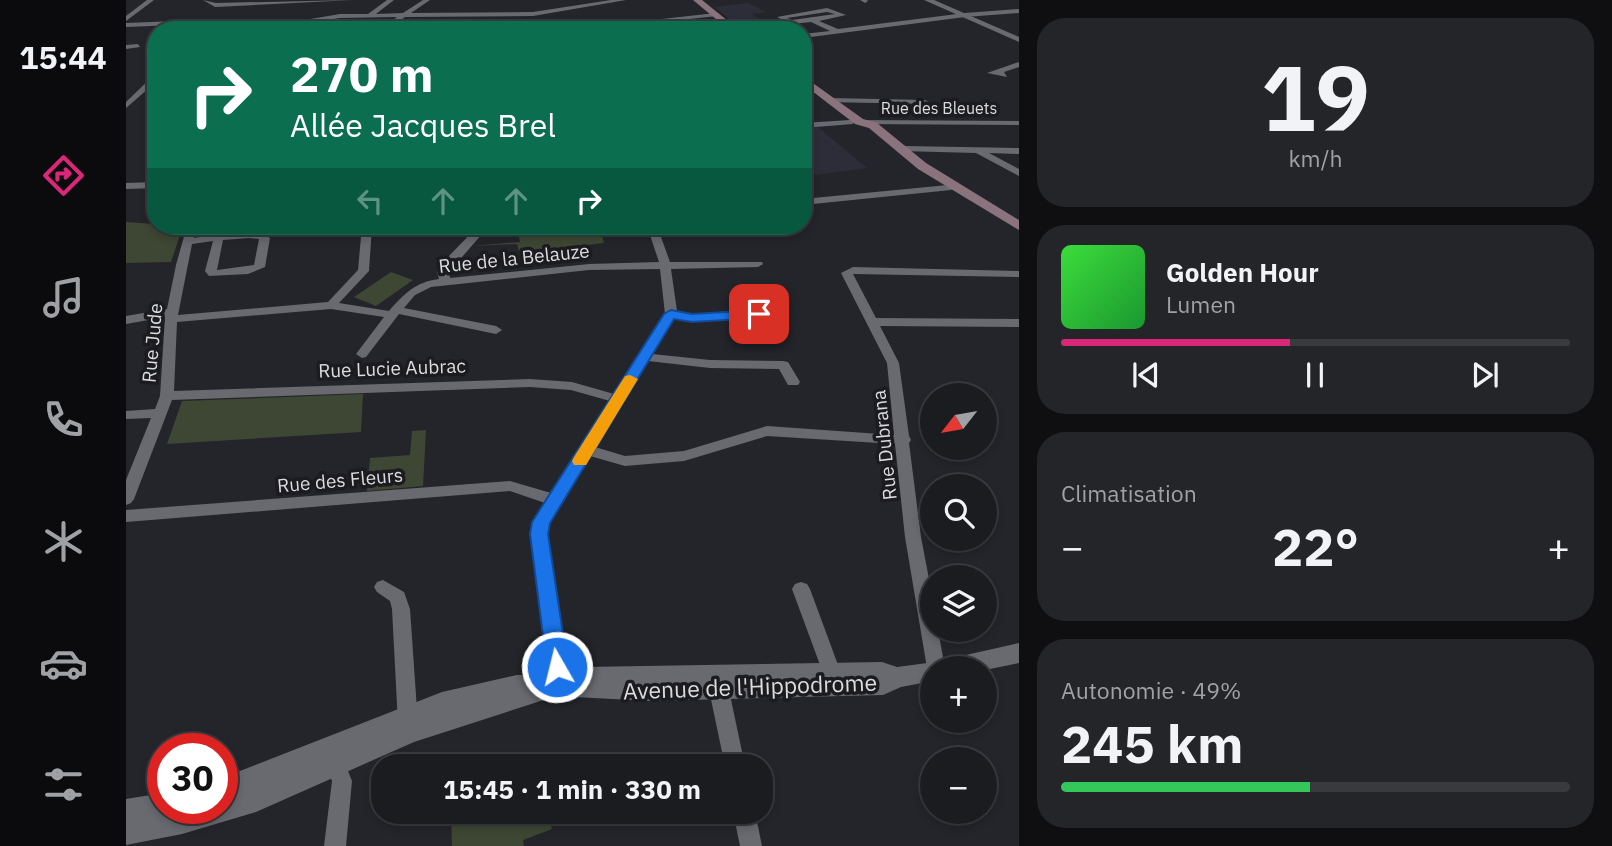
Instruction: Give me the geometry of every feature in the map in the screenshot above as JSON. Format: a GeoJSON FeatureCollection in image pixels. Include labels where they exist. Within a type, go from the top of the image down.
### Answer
{"type":"FeatureCollection","features":[{"type":"Feature","properties":{"kind":"main road"},"geometry":{"type":"LineString","coordinates":[[697,0],[724,21]]}},
{"type":"Feature","properties":{"kind":"main road"},"geometry":{"type":"LineString","coordinates":[[812,86],[883,148],[1019,233]]}},
{"type":"Feature","properties":{"kind":"main road"},"geometry":{"type":"LineString","coordinates":[[812,92],[854,122],[873,125],[922,166],[1019,226]]}},
{"type":"Feature","properties":{"kind":"street"},"geometry":{"type":"LineString","coordinates":[[126,19],[151,0]]}},
{"type":"Feature","properties":{"kind":"street"},"geometry":{"type":"LineString","coordinates":[[206,0],[212,5],[350,0]]}},
{"type":"Feature","properties":{"kind":"street"},"geometry":{"type":"LineString","coordinates":[[370,15],[391,0]]}},
{"type":"Feature","properties":{"kind":"street"},"geometry":{"type":"LineString","coordinates":[[397,21],[427,0]]}},
{"type":"Feature","properties":{"kind":"street"},"geometry":{"type":"LineString","coordinates":[[310,21],[370,15],[533,13],[623,0]]}},
{"type":"Feature","properties":{"kind":"street"},"geometry":{"type":"LineString","coordinates":[[928,0],[958,16],[1019,40]]}},
{"type":"Feature","properties":{"kind":"street"},"geometry":{"type":"LineString","coordinates":[[311,1],[315,20]]}},
{"type":"Feature","properties":{"kind":"street"},"geometry":{"type":"LineString","coordinates":[[593,5],[599,21]]}},
{"type":"Feature","properties":{"kind":"street"},"geometry":{"type":"LineString","coordinates":[[789,21],[780,17],[827,10],[843,15],[802,21]]}},
{"type":"Feature","properties":{"kind":"street"},"geometry":{"type":"LineString","coordinates":[[812,35],[958,16],[1018,12]]}},
{"type":"Feature","properties":{"kind":"street"},"geometry":{"type":"LineString","coordinates":[[663,21],[716,15]]}},
{"type":"Feature","properties":{"kind":"street"},"geometry":{"type":"LineString","coordinates":[[812,20],[837,31]]}},
{"type":"Feature","properties":{"kind":"street"},"geometry":{"type":"LineString","coordinates":[[126,25],[147,25]]}},
{"type":"Feature","properties":{"kind":"street"},"geometry":{"type":"LineString","coordinates":[[126,47],[138,46]]}},
{"type":"Feature","properties":{"kind":"street"},"geometry":{"type":"LineString","coordinates":[[997,72],[1019,64]]}},
{"type":"Feature","properties":{"kind":"street"},"geometry":{"type":"LineString","coordinates":[[126,106],[147,86]]}},
{"type":"Feature","properties":{"kind":"street"},"geometry":{"type":"LineString","coordinates":[[830,100],[925,102]]}},
{"type":"Feature","properties":{"kind":"street","name":"Rue des Bleuets"},"geometry":{"type":"LineString","coordinates":[[812,125],[854,122],[1019,123]]}},
{"type":"Feature","properties":{"kind":"street"},"geometry":{"type":"LineString","coordinates":[[904,149],[1019,151]]}},
{"type":"Feature","properties":{"kind":"street"},"geometry":{"type":"LineString","coordinates":[[978,150],[1019,173]]}},
{"type":"Feature","properties":{"kind":"street"},"geometry":{"type":"LineString","coordinates":[[126,186],[147,185]]}},
{"type":"Feature","properties":{"kind":"street"},"geometry":{"type":"LineString","coordinates":[[812,201],[948,188]]}},
{"type":"Feature","properties":{"kind":"street","name":"Rue Jude"},"geometry":{"type":"LineString","coordinates":[[126,499],[167,396],[172,316],[189,235]]}},
{"type":"Feature","properties":{"kind":"street"},"geometry":{"type":"LineString","coordinates":[[217,235],[213,274],[248,271],[259,267],[265,244],[263,236],[257,235]]}},
{"type":"Feature","properties":{"kind":"street"},"geometry":{"type":"LineString","coordinates":[[187,242],[242,235]]}},
{"type":"Feature","properties":{"kind":"street"},"geometry":{"type":"LineString","coordinates":[[331,304],[363,271],[366,235]]}},
{"type":"Feature","properties":{"kind":"street"},"geometry":{"type":"LineString","coordinates":[[445,282],[443,272],[475,235]]}},
{"type":"Feature","properties":{"kind":"street"},"geometry":{"type":"LineString","coordinates":[[561,684],[539,534],[541,522],[671,314],[665,265],[655,235]]}},
{"type":"Feature","properties":{"kind":"street","name":"Rue de la Belauze"},"geometry":{"type":"LineString","coordinates":[[362,354],[411,293],[428,284],[589,267],[758,264]]}},
{"type":"Feature","properties":{"kind":"street","name":"Rue Dubrana"},"geometry":{"type":"LineString","coordinates":[[932,656],[913,537],[904,440],[893,363],[848,276],[848,271],[1019,274]]}},
{"type":"Feature","properties":{"kind":"street"},"geometry":{"type":"LineString","coordinates":[[126,320],[331,304],[496,330]]}},
{"type":"Feature","properties":{"kind":"street"},"geometry":{"type":"LineString","coordinates":[[671,314],[692,318],[759,315]]}},
{"type":"Feature","properties":{"kind":"street"},"geometry":{"type":"LineString","coordinates":[[872,322],[1019,323]]}},
{"type":"Feature","properties":{"kind":"street"},"geometry":{"type":"LineString","coordinates":[[644,357],[697,363],[782,361],[793,382]]}},
{"type":"Feature","properties":{"kind":"street","name":"Rue Lucie Aubrac"},"geometry":{"type":"LineString","coordinates":[[167,396],[530,383],[572,386],[617,399]]}},
{"type":"Feature","properties":{"kind":"street"},"geometry":{"type":"LineString","coordinates":[[126,415],[162,413]]}},
{"type":"Feature","properties":{"kind":"street"},"geometry":{"type":"LineString","coordinates":[[588,450],[625,461],[684,456],[767,431],[904,440]]}},
{"type":"Feature","properties":{"kind":"street","name":"Rue des Fleurs"},"geometry":{"type":"LineString","coordinates":[[126,516],[510,486],[555,500]]}},
{"type":"Feature","properties":{"kind":"street"},"geometry":{"type":"LineString","coordinates":[[383,587],[397,597],[401,609],[408,725]]}},
{"type":"Feature","properties":{"kind":"street"},"geometry":{"type":"LineString","coordinates":[[801,589],[832,673]]}},
{"type":"Feature","properties":{"kind":"street"},"geometry":{"type":"LineString","coordinates":[[997,657],[1019,653]]}},
{"type":"Feature","properties":{"kind":"street","name":"Avenue de l'Hippodrome"},"geometry":{"type":"LineString","coordinates":[[126,831],[181,821],[256,799],[333,758],[408,725],[584,677],[882,672],[897,677]]}},
{"type":"Feature","properties":{"kind":"street","name":"Avenue de l'Hippodrome"},"geometry":{"type":"LineString","coordinates":[[561,684],[589,691],[719,690],[883,684],[897,677],[920,673]]}},
{"type":"Feature","properties":{"kind":"street"},"geometry":{"type":"LineString","coordinates":[[719,690],[732,754]]}},
{"type":"Feature","properties":{"kind":"street"},"geometry":{"type":"LineString","coordinates":[[238,786],[333,758],[342,781],[335,846]]}},
{"type":"Feature","properties":{"kind":"street"},"geometry":{"type":"LineString","coordinates":[[126,812],[147,809]]}},
{"type":"Feature","properties":{"kind":"street"},"geometry":{"type":"LineString","coordinates":[[746,824],[751,846]]}},
{"type":"Feature","properties":{"kind":"shaded area"},"geometry":{"type":"Polygon","coordinates":[[[748,3],[767,12],[752,14],[762,21],[732,21],[714,7],[748,3]]]}},
{"type":"Feature","properties":{"kind":"shaded area"},"geometry":{"type":"Polygon","coordinates":[[[812,127],[818,127],[867,168],[816,175],[812,171],[812,127]]]}},
{"type":"Feature","properties":{"kind":"green space"},"geometry":{"type":"Polygon","coordinates":[[[126,222],[147,223],[147,235],[180,235],[171,262],[126,263],[126,222]]]}},
{"type":"Feature","properties":{"kind":"green space"},"geometry":{"type":"Polygon","coordinates":[[[602,235],[604,243],[558,248],[562,263],[558,263],[552,248],[519,251],[517,244],[471,246],[520,242],[519,237],[602,235]]]}},
{"type":"Feature","properties":{"kind":"green space"},"geometry":{"type":"Polygon","coordinates":[[[391,272],[413,280],[376,306],[354,297],[391,272]]]}},
{"type":"Feature","properties":{"kind":"green space"},"geometry":{"type":"Polygon","coordinates":[[[363,394],[361,432],[167,444],[182,401],[363,394]]]}},
{"type":"Feature","properties":{"kind":"green space"},"geometry":{"type":"Polygon","coordinates":[[[426,430],[423,486],[367,491],[370,458],[410,455],[412,431],[426,430]]]}},
{"type":"Feature","properties":{"kind":"green space"},"geometry":{"type":"Polygon","coordinates":[[[451,824],[550,824],[552,829],[523,840],[524,846],[452,846],[451,824]]]}},
{"type":"Feature","properties":{"kind":"slow traffic"},"geometry":{"type":"LineString","coordinates":[[580,461],[630,379]]}},
{"type":"Feature","properties":{"kind":"route"},"geometry":{"type":"LineString","coordinates":[[557,667],[539,534],[541,522],[671,314],[692,318],[759,314]]}}]}
